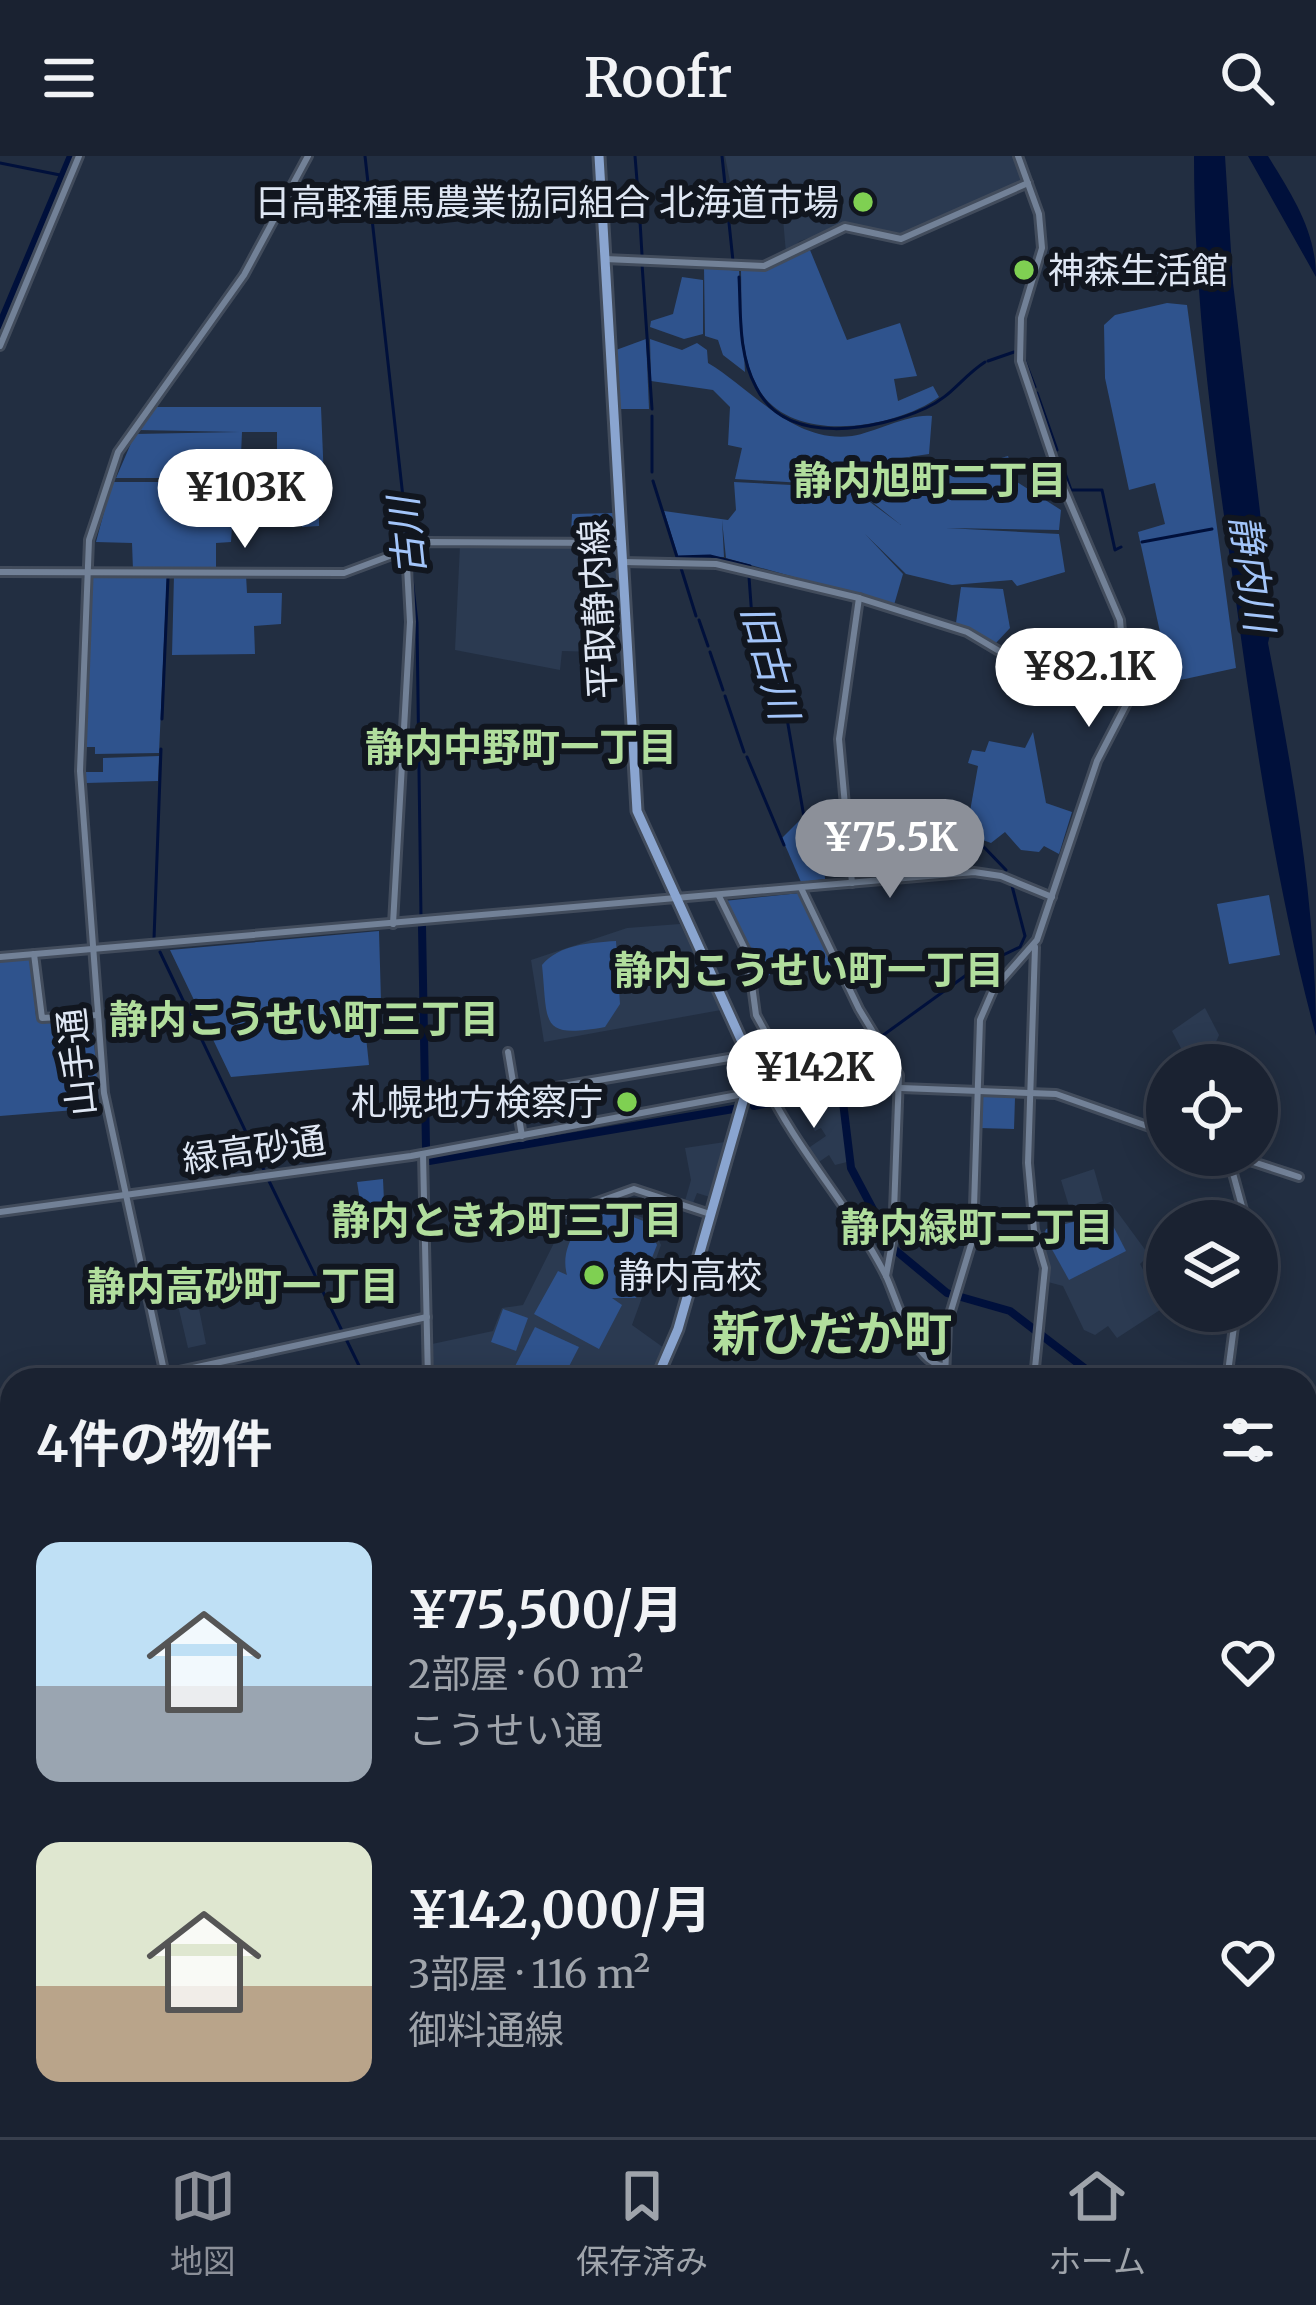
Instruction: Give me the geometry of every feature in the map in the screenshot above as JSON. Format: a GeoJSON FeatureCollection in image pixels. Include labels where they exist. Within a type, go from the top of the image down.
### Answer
{"type":"FeatureCollection","features":[{"type":"Feature","properties":{"kind":"main road","name":"平取静内線"},"geometry":{"type":"LineString","coordinates":[[598,156],[634,798],[640,826],[747,1055],[747,1096],[678,1329],[661,1368]]}},
{"type":"Feature","properties":{"kind":"street"},"geometry":{"type":"LineString","coordinates":[[0,346],[79,156]]}},
{"type":"Feature","properties":{"kind":"street","name":"山手通"},"geometry":{"type":"LineString","coordinates":[[164,1368],[104,1093],[80,770],[87,572],[95,511],[118,452],[244,275],[308,156]]}},
{"type":"Feature","properties":{"kind":"street"},"geometry":{"type":"LineString","coordinates":[[763,1079],[886,1276],[924,1358],[944,1366],[953,1303],[973,1238],[976,1092],[985,1006],[1034,945],[1093,772],[1125,712],[1120,620],[1059,477],[1019,361],[1021,318],[1042,248],[1018,156]]}},
{"type":"Feature","properties":{"kind":"street"},"geometry":{"type":"LineString","coordinates":[[605,260],[764,266],[844,227],[895,241],[1028,183]]}},
{"type":"Feature","properties":{"kind":"street"},"geometry":{"type":"LineString","coordinates":[[0,572],[344,573],[410,546],[621,543]]}},
{"type":"Feature","properties":{"kind":"street"},"geometry":{"type":"LineString","coordinates":[[393,924],[410,546]]}},
{"type":"Feature","properties":{"kind":"street"},"geometry":{"type":"LineString","coordinates":[[622,562],[716,564],[859,598],[967,632],[1043,677],[1126,695]]}},
{"type":"Feature","properties":{"kind":"street"},"geometry":{"type":"LineString","coordinates":[[853,883],[840,725],[859,598]]}},
{"type":"Feature","properties":{"kind":"street"},"geometry":{"type":"LineString","coordinates":[[0,957],[982,872],[1052,897]]}},
{"type":"Feature","properties":{"kind":"street"},"geometry":{"type":"LineString","coordinates":[[801,888],[859,1009],[896,1068],[901,1092],[893,1242],[886,1276]]}},
{"type":"Feature","properties":{"kind":"street"},"geometry":{"type":"LineString","coordinates":[[719,896],[748,956],[756,1015],[794,1084]]}},
{"type":"Feature","properties":{"kind":"street"},"geometry":{"type":"LineString","coordinates":[[1034,945],[1028,1163],[1034,1230],[1045,1268],[1035,1368]]}},
{"type":"Feature","properties":{"kind":"street"},"geometry":{"type":"LineString","coordinates":[[34,954],[42,1018],[98,1015]]}},
{"type":"Feature","properties":{"kind":"street"},"geometry":{"type":"LineString","coordinates":[[508,1052],[522,1136]]}},
{"type":"Feature","properties":{"kind":"street"},"geometry":{"type":"LineString","coordinates":[[515,1094],[747,1055]]}},
{"type":"Feature","properties":{"kind":"street","name":"緑高砂通"},"geometry":{"type":"LineString","coordinates":[[0,1212],[423,1154],[794,1084],[1072,1096],[1146,1125]]}},
{"type":"Feature","properties":{"kind":"street"},"geometry":{"type":"LineString","coordinates":[[423,1154],[428,1368]]}},
{"type":"Feature","properties":{"kind":"street"},"geometry":{"type":"LineString","coordinates":[[1278,1170],[1299,1177]]}},
{"type":"Feature","properties":{"kind":"street"},"geometry":{"type":"LineString","coordinates":[[567,1214],[636,1190],[712,1215]]}},
{"type":"Feature","properties":{"kind":"street"},"geometry":{"type":"LineString","coordinates":[[201,1368],[342,1332],[427,1318]]}},
{"type":"Feature","properties":{"kind":"street"},"geometry":{"type":"LineString","coordinates":[[1228,1368],[1233,1332]]}},
{"type":"Feature","properties":{"kind":"shaded area","name":"日高軽種馬農業協同組合 北海道市場"},"geometry":{"type":"Polygon","coordinates":[[[725,156],[1015,156],[1023,178],[1019,184],[897,237],[848,225],[800,241],[786,253],[782,207],[749,209],[748,198],[733,197],[725,156]]]}},
{"type":"Feature","properties":{"kind":"shaded area"},"geometry":{"type":"Polygon","coordinates":[[[810,250],[847,340],[900,323],[917,376],[894,379],[898,401],[933,386],[939,397],[895,418],[841,426],[814,424],[769,403],[746,356],[741,271],[769,268],[810,250]]]}},
{"type":"Feature","properties":{"kind":"shaded area"},"geometry":{"type":"Polygon","coordinates":[[[704,267],[739,271],[745,372],[723,355],[718,340],[705,336],[704,267]]]}},
{"type":"Feature","properties":{"kind":"shaded area"},"geometry":{"type":"Polygon","coordinates":[[[682,277],[703,280],[703,334],[684,339],[650,327],[651,321],[673,314],[682,277]]]}},
{"type":"Feature","properties":{"kind":"shaded area"},"geometry":{"type":"Polygon","coordinates":[[[1167,303],[1187,305],[1236,668],[1171,682],[1138,532],[1165,524],[1155,483],[1129,490],[1105,378],[1104,325],[1115,315],[1167,303]]]}},
{"type":"Feature","properties":{"kind":"shaded area"},"geometry":{"type":"Polygon","coordinates":[[[646,339],[649,409],[619,409],[616,350],[646,339]]]}},
{"type":"Feature","properties":{"kind":"shaded area"},"geometry":{"type":"Polygon","coordinates":[[[650,339],[682,350],[697,343],[707,350],[708,363],[811,432],[852,436],[932,416],[929,454],[894,459],[984,463],[1008,456],[1017,482],[1061,510],[1059,530],[946,528],[1059,534],[1065,572],[1017,586],[1012,580],[952,585],[906,574],[865,534],[903,574],[894,605],[726,558],[722,520],[724,557],[678,556],[664,511],[728,520],[736,510],[734,482],[851,488],[901,525],[852,486],[735,479],[742,448],[728,445],[730,407],[713,390],[651,381],[650,339]]]}},
{"type":"Feature","properties":{"kind":"shaded area"},"geometry":{"type":"Polygon","coordinates":[[[155,407],[321,407],[324,480],[277,479],[277,432],[242,432],[240,478],[116,478],[135,434],[239,432],[138,430],[155,407]]]}},
{"type":"Feature","properties":{"kind":"shaded area"},"geometry":{"type":"Polygon","coordinates":[[[112,482],[310,482],[323,488],[322,496],[309,497],[319,512],[319,526],[302,527],[300,511],[233,512],[231,542],[216,543],[216,570],[133,570],[132,543],[96,542],[112,482]]]}},
{"type":"Feature","properties":{"kind":"shaded area"},"geometry":{"type":"Polygon","coordinates":[[[614,513],[615,537],[571,535],[572,514],[614,513]]]}},
{"type":"Feature","properties":{"kind":"shaded area"},"geometry":{"type":"Polygon","coordinates":[[[460,545],[616,546],[620,634],[607,635],[597,652],[562,651],[560,670],[455,650],[460,545]]]}},
{"type":"Feature","properties":{"kind":"shaded area"},"geometry":{"type":"Polygon","coordinates":[[[167,575],[159,753],[95,754],[95,747],[86,747],[92,576],[167,575]]]}},
{"type":"Feature","properties":{"kind":"shaded area"},"geometry":{"type":"Polygon","coordinates":[[[174,575],[246,575],[247,593],[282,593],[281,624],[254,626],[255,654],[172,655],[174,575]]]}},
{"type":"Feature","properties":{"kind":"shaded area"},"geometry":{"type":"Polygon","coordinates":[[[961,587],[1003,589],[1010,628],[995,644],[956,623],[961,587]]]}},
{"type":"Feature","properties":{"kind":"shaded area"},"geometry":{"type":"Polygon","coordinates":[[[1033,732],[1046,803],[1072,812],[1059,854],[1044,846],[1039,852],[1021,850],[1005,832],[991,843],[966,834],[978,766],[968,763],[972,750],[985,752],[989,741],[1025,748],[1033,732]]]}},
{"type":"Feature","properties":{"kind":"shaded area"},"geometry":{"type":"Polygon","coordinates":[[[159,756],[158,781],[86,783],[86,772],[103,772],[103,758],[159,756]]]}},
{"type":"Feature","properties":{"kind":"shaded area"},"geometry":{"type":"Polygon","coordinates":[[[801,819],[821,832],[825,879],[801,882],[782,838],[801,819]]]}},
{"type":"Feature","properties":{"kind":"shaded area"},"geometry":{"type":"Polygon","coordinates":[[[853,841],[889,843],[892,874],[856,876],[853,841]]]}},
{"type":"Feature","properties":{"kind":"shaded area"},"geometry":{"type":"Polygon","coordinates":[[[800,893],[831,964],[814,977],[791,953],[757,988],[752,959],[724,901],[800,893]]]}},
{"type":"Feature","properties":{"kind":"shaded area"},"geometry":{"type":"Polygon","coordinates":[[[1269,895],[1280,955],[1229,964],[1217,904],[1269,895]]]}},
{"type":"Feature","properties":{"kind":"shaded area"},"geometry":{"type":"Polygon","coordinates":[[[680,924],[721,1010],[544,1042],[531,960],[627,928],[680,924]]]}},
{"type":"Feature","properties":{"kind":"shaded area"},"geometry":{"type":"Polygon","coordinates":[[[379,931],[381,1001],[373,1005],[374,1035],[366,1037],[369,1065],[231,1077],[170,950],[379,931]]]}},
{"type":"Feature","properties":{"kind":"shaded area"},"geometry":{"type":"Polygon","coordinates":[[[616,941],[620,1004],[605,1027],[568,1031],[551,1023],[542,965],[566,949],[616,941]]]}},
{"type":"Feature","properties":{"kind":"shaded area"},"geometry":{"type":"Polygon","coordinates":[[[31,959],[36,1016],[43,1021],[92,1019],[100,1108],[0,1116],[0,962],[31,959]]]}},
{"type":"Feature","properties":{"kind":"shaded area"},"geometry":{"type":"Polygon","coordinates":[[[1205,1008],[1219,1035],[1216,1042],[1208,1044],[1179,1044],[1172,1031],[1205,1008]]]}},
{"type":"Feature","properties":{"kind":"shaded area"},"geometry":{"type":"Polygon","coordinates":[[[821,1092],[845,1094],[847,1162],[835,1165],[829,1155],[816,1164],[807,1149],[826,1136],[821,1128],[815,1131],[795,1101],[819,1103],[821,1092]]]}},
{"type":"Feature","properties":{"kind":"shaded area"},"geometry":{"type":"Polygon","coordinates":[[[982,1096],[1015,1097],[1014,1129],[980,1128],[982,1096]]]}},
{"type":"Feature","properties":{"kind":"shaded area"},"geometry":{"type":"Polygon","coordinates":[[[725,1142],[713,1198],[697,1193],[693,1203],[685,1201],[691,1180],[685,1148],[725,1142]]]}},
{"type":"Feature","properties":{"kind":"shaded area"},"geometry":{"type":"Polygon","coordinates":[[[1094,1169],[1103,1201],[1071,1213],[1061,1180],[1094,1169]]]}},
{"type":"Feature","properties":{"kind":"shaded area"},"geometry":{"type":"Polygon","coordinates":[[[383,1179],[385,1224],[364,1226],[357,1182],[383,1179]]]}},
{"type":"Feature","properties":{"kind":"shaded area"},"geometry":{"type":"Polygon","coordinates":[[[1110,1202],[1146,1251],[1140,1264],[1146,1275],[1146,1319],[1117,1338],[1108,1326],[1095,1335],[1084,1330],[1063,1286],[1048,1282],[1050,1265],[1040,1233],[1110,1202]]]}},
{"type":"Feature","properties":{"kind":"shaded area","name":"静内高校"},"geometry":{"type":"Polygon","coordinates":[[[604,1204],[649,1220],[661,1245],[632,1325],[664,1348],[654,1368],[433,1368],[432,1344],[493,1331],[502,1308],[523,1305],[566,1219],[604,1204]]]}},
{"type":"Feature","properties":{"kind":"shaded area"},"geometry":{"type":"Polygon","coordinates":[[[605,1206],[646,1222],[657,1245],[636,1298],[612,1298],[622,1305],[599,1349],[534,1314],[558,1271],[567,1275],[566,1254],[574,1234],[605,1206]]]}},
{"type":"Feature","properties":{"kind":"shaded area"},"geometry":{"type":"Polygon","coordinates":[[[1100,1215],[1110,1220],[1126,1251],[1069,1280],[1044,1235],[1046,1229],[1100,1215]]]}},
{"type":"Feature","properties":{"kind":"shaded area"},"geometry":{"type":"Polygon","coordinates":[[[197,1299],[206,1344],[188,1348],[177,1301],[197,1299]]]}},
{"type":"Feature","properties":{"kind":"shaded area"},"geometry":{"type":"Polygon","coordinates":[[[503,1309],[528,1318],[516,1351],[491,1342],[503,1309]]]}},
{"type":"Feature","properties":{"kind":"shaded area"},"geometry":{"type":"Polygon","coordinates":[[[535,1327],[579,1347],[568,1368],[514,1368],[535,1327]]]}},
{"type":"Feature","properties":{"kind":"water","name":"静内川"},"geometry":{"type":"Polygon","coordinates":[[[1194,156],[1225,156],[1233,283],[1273,622],[1268,643],[1307,887],[1316,1036],[1268,816],[1227,539],[1201,321],[1194,156]]]}},
{"type":"Feature","properties":{"kind":"water"},"geometry":{"type":"Polygon","coordinates":[[[1248,156],[1268,156],[1294,199],[1312,244],[1316,277],[1248,156]]]}},
{"type":"Feature","properties":{"kind":"waterway"},"geometry":{"type":"LineString","coordinates":[[0,325],[71,156]]}},
{"type":"Feature","properties":{"kind":"waterway","name":"古川"},"geometry":{"type":"LineString","coordinates":[[365,156],[417,623],[421,917]]}},
{"type":"Feature","properties":{"kind":"waterway","name":"旧古川"},"geometry":{"type":"LineString","coordinates":[[635,156],[640,218]]}},
{"type":"Feature","properties":{"kind":"waterway"},"geometry":{"type":"LineString","coordinates":[[722,156],[733,261]]}},
{"type":"Feature","properties":{"kind":"waterway"},"geometry":{"type":"LineString","coordinates":[[0,163],[60,175]]}},
{"type":"Feature","properties":{"kind":"waterway","name":"旧古川"},"geometry":{"type":"LineString","coordinates":[[640,221],[642,255]]}},
{"type":"Feature","properties":{"kind":"waterway","name":"旧古川"},"geometry":{"type":"LineString","coordinates":[[642,264],[652,409]]}},
{"type":"Feature","properties":{"kind":"waterway"},"geometry":{"type":"LineString","coordinates":[[739,277],[750,374],[770,406],[788,419],[834,429],[883,423],[935,403],[985,362]]}},
{"type":"Feature","properties":{"kind":"waterway"},"geometry":{"type":"LineString","coordinates":[[988,361],[1014,352]]}},
{"type":"Feature","properties":{"kind":"waterway"},"geometry":{"type":"LineString","coordinates":[[1023,356],[1035,387]]}},
{"type":"Feature","properties":{"kind":"waterway"},"geometry":{"type":"LineString","coordinates":[[1037,393],[1057,450]]}},
{"type":"Feature","properties":{"kind":"waterway","name":"旧古川"},"geometry":{"type":"LineString","coordinates":[[652,416],[652,472]]}},
{"type":"Feature","properties":{"kind":"waterway"},"geometry":{"type":"LineString","coordinates":[[1060,459],[1071,490],[1102,490],[1115,550],[1121,547]]}},
{"type":"Feature","properties":{"kind":"waterway","name":"旧古川"},"geometry":{"type":"LineString","coordinates":[[653,481],[677,557],[710,556],[750,566]]}},
{"type":"Feature","properties":{"kind":"waterway","name":"静内川"},"geometry":{"type":"LineString","coordinates":[[1142,542],[1212,529]]}},
{"type":"Feature","properties":{"kind":"waterway"},"geometry":{"type":"LineString","coordinates":[[681,568],[696,616]]}},
{"type":"Feature","properties":{"kind":"waterway"},"geometry":{"type":"LineString","coordinates":[[162,719],[168,577]]}},
{"type":"Feature","properties":{"kind":"waterway","name":"旧古川"},"geometry":{"type":"LineString","coordinates":[[749,577],[752,618],[776,655],[804,817],[853,839],[981,844],[1006,870]]}},
{"type":"Feature","properties":{"kind":"waterway"},"geometry":{"type":"LineString","coordinates":[[699,620],[708,646]]}},
{"type":"Feature","properties":{"kind":"waterway"},"geometry":{"type":"LineString","coordinates":[[710,652],[723,690]]}},
{"type":"Feature","properties":{"kind":"waterway"},"geometry":{"type":"LineString","coordinates":[[725,696],[744,752]]}},
{"type":"Feature","properties":{"kind":"waterway"},"geometry":{"type":"LineString","coordinates":[[154,939],[161,749]]}},
{"type":"Feature","properties":{"kind":"waterway"},"geometry":{"type":"LineString","coordinates":[[747,757],[784,845]]}},
{"type":"Feature","properties":{"kind":"waterway","name":"旧古川"},"geometry":{"type":"LineString","coordinates":[[882,1036],[976,968],[1020,947],[1025,936],[1012,886]]}},
{"type":"Feature","properties":{"kind":"waterway","name":"古川"},"geometry":{"type":"LineString","coordinates":[[422,926],[426,1147]]}},
{"type":"Feature","properties":{"kind":"waterway"},"geometry":{"type":"LineString","coordinates":[[160,952],[264,1170]]}},
{"type":"Feature","properties":{"kind":"waterway","name":"旧古川"},"geometry":{"type":"LineString","coordinates":[[847,1105],[854,1070],[874,1041]]}},
{"type":"Feature","properties":{"kind":"waterway","name":"古川"},"geometry":{"type":"LineString","coordinates":[[780,1101],[816,1102]]}},
{"type":"Feature","properties":{"kind":"waterway","name":"古川"},"geometry":{"type":"LineString","coordinates":[[843,1102],[851,1168],[894,1249],[947,1293],[1010,1311],[1084,1368]]}},
{"type":"Feature","properties":{"kind":"waterway","name":"古川"},"geometry":{"type":"LineString","coordinates":[[754,1106],[769,1103]]}},
{"type":"Feature","properties":{"kind":"waterway","name":"古川"},"geometry":{"type":"LineString","coordinates":[[429,1161],[739,1108]]}},
{"type":"Feature","properties":{"kind":"waterway"},"geometry":{"type":"LineString","coordinates":[[269,1181],[360,1368]]}},
{"type":"Feature","properties":{"kind":"place","name":"日高軽種馬農業協同組合 北海道市場"},"geometry":{"type":"Point","coordinates":[863,202]}},
{"type":"Feature","properties":{"kind":"place","name":"神森生活館"},"geometry":{"type":"Point","coordinates":[1024,270]}},
{"type":"Feature","properties":{"kind":"place","name":"札幌地方検察庁"},"geometry":{"type":"Point","coordinates":[627,1102]}},
{"type":"Feature","properties":{"kind":"place","name":"静内高校"},"geometry":{"type":"Point","coordinates":[594,1275]}},
{"type":"Feature","properties":{"kind":"district","name":"静内旭町二丁目"},"geometry":{"type":"Point","coordinates":[930,480]}},
{"type":"Feature","properties":{"kind":"district","name":"静内中野町一丁目"},"geometry":{"type":"Point","coordinates":[521,747]}},
{"type":"Feature","properties":{"kind":"district","name":"静内こうせい町一丁目"},"geometry":{"type":"Point","coordinates":[809,970]}},
{"type":"Feature","properties":{"kind":"district","name":"静内こうせい町三丁目"},"geometry":{"type":"Point","coordinates":[304,1019]}},
{"type":"Feature","properties":{"kind":"district","name":"静内ときわ町三丁目"},"geometry":{"type":"Point","coordinates":[507,1220]}},
{"type":"Feature","properties":{"kind":"district","name":"静内緑町二丁目"},"geometry":{"type":"Point","coordinates":[977,1227]}},
{"type":"Feature","properties":{"kind":"district","name":"静内高砂町一丁目"},"geometry":{"type":"Point","coordinates":[243,1286]}},
{"type":"Feature","properties":{"kind":"district","name":"新ひだか町"},"geometry":{"type":"Point","coordinates":[832,1334]}}]}
